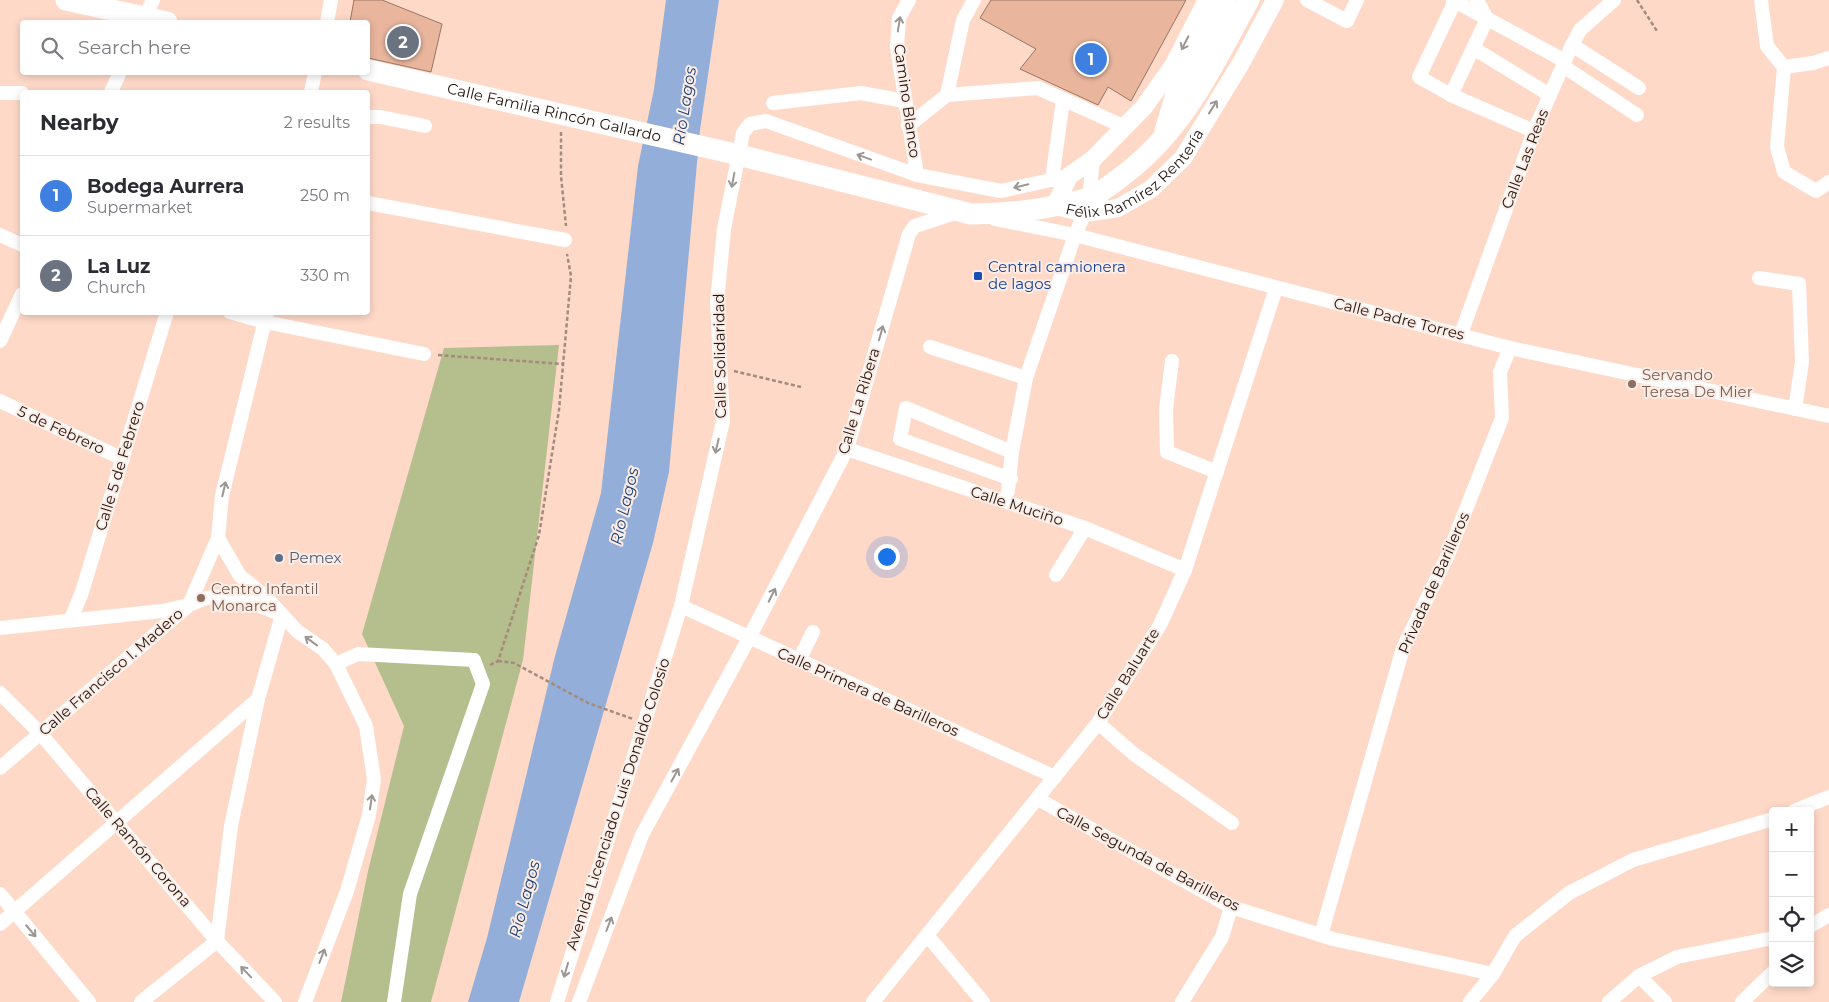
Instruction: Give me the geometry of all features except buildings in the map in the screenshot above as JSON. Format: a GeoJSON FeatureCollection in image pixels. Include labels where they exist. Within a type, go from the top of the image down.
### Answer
{"type":"FeatureCollection","features":[{"type":"Feature","properties":{"kind":"highway"},"geometry":{"type":"LineString","coordinates":[[66,0],[147,13],[163,20]]}},
{"type":"Feature","properties":{"kind":"highway","name":"Calle Familia Rincón Gallardo"},"geometry":{"type":"LineString","coordinates":[[370,70],[735,154],[965,213],[1009,214],[1055,206],[1087,205],[1143,161],[1197,96],[1249,0]]}},
{"type":"Feature","properties":{"kind":"highway"},"geometry":{"type":"LineString","coordinates":[[1162,140],[1176,94],[1220,1]]}},
{"type":"Feature","properties":{"kind":"main road","name":"Félix Ramírez Rentería"},"geometry":{"type":"LineString","coordinates":[[1087,205],[1118,208],[1151,189],[1183,158],[1241,63],[1275,0]]}},
{"type":"Feature","properties":{"kind":"main road","name":"Félix Ramírez Rentería"},"geometry":{"type":"LineString","coordinates":[[1055,206],[1061,178],[1093,159],[1144,107],[1220,1]]}},
{"type":"Feature","properties":{"kind":"street"},"geometry":{"type":"LineString","coordinates":[[327,20],[331,0]]}},
{"type":"Feature","properties":{"kind":"street","name":"Camino Blanco"},"geometry":{"type":"LineString","coordinates":[[909,0],[899,18],[896,47],[917,176]]}},
{"type":"Feature","properties":{"kind":"street"},"geometry":{"type":"LineString","coordinates":[[947,95],[963,20],[974,0]]}},
{"type":"Feature","properties":{"kind":"street"},"geometry":{"type":"LineString","coordinates":[[1307,0],[1347,21],[1357,0]]}},
{"type":"Feature","properties":{"kind":"street"},"geometry":{"type":"LineString","coordinates":[[1534,131],[1451,95],[1419,78],[1454,0],[1564,64],[1637,115]]}},
{"type":"Feature","properties":{"kind":"street"},"geometry":{"type":"LineString","coordinates":[[1477,0],[1487,19]]}},
{"type":"Feature","properties":{"kind":"street","name":"Calle Las Reas"},"geometry":{"type":"LineString","coordinates":[[1461,334],[1534,131],[1572,45],[1580,30],[1614,0]]}},
{"type":"Feature","properties":{"kind":"street"},"geometry":{"type":"LineString","coordinates":[[1761,0],[1767,46],[1784,67],[1777,147],[1784,172],[1816,191],[1829,182]]}},
{"type":"Feature","properties":{"kind":"street"},"geometry":{"type":"LineString","coordinates":[[1451,95],[1487,19]]}},
{"type":"Feature","properties":{"kind":"street"},"geometry":{"type":"LineString","coordinates":[[1572,45],[1639,88]]}},
{"type":"Feature","properties":{"kind":"street"},"geometry":{"type":"LineString","coordinates":[[1473,48],[1550,95]]}},
{"type":"Feature","properties":{"kind":"street"},"geometry":{"type":"LineString","coordinates":[[1784,67],[1813,63],[1829,58]]}},
{"type":"Feature","properties":{"kind":"street"},"geometry":{"type":"LineString","coordinates":[[112,90],[119,75]]}},
{"type":"Feature","properties":{"kind":"street"},"geometry":{"type":"LineString","coordinates":[[311,90],[314,75]]}},
{"type":"Feature","properties":{"kind":"street"},"geometry":{"type":"LineString","coordinates":[[908,126],[947,95],[1038,88],[1125,127]]}},
{"type":"Feature","properties":{"kind":"street"},"geometry":{"type":"LineString","coordinates":[[0,93],[20,93]]}},
{"type":"Feature","properties":{"kind":"street"},"geometry":{"type":"LineString","coordinates":[[773,103],[861,93],[904,101]]}},
{"type":"Feature","properties":{"kind":"street"},"geometry":{"type":"LineString","coordinates":[[917,176],[1001,191],[1061,178],[1063,100]]}},
{"type":"Feature","properties":{"kind":"street"},"geometry":{"type":"LineString","coordinates":[[370,117],[381,116],[425,126]]}},
{"type":"Feature","properties":{"kind":"street","name":"Calle Solidaridad"},"geometry":{"type":"LineString","coordinates":[[681,606],[723,421],[717,302],[724,229],[743,132],[750,124],[766,121],[917,176]]}},
{"type":"Feature","properties":{"kind":"street"},"geometry":{"type":"LineString","coordinates":[[1012,452],[906,408],[900,439],[1009,485],[1012,452],[1026,378],[1075,234],[1087,205],[1093,159]]}},
{"type":"Feature","properties":{"kind":"street"},"geometry":{"type":"LineString","coordinates":[[370,203],[565,240]]}},
{"type":"Feature","properties":{"kind":"street","name":"Calle Padre Torres"},"geometry":{"type":"LineString","coordinates":[[965,213],[1075,234],[1510,348],[1829,416]]}},
{"type":"Feature","properties":{"kind":"street","name":"Calle La Ribera"},"geometry":{"type":"LineString","coordinates":[[749,638],[847,449],[909,234],[915,226],[929,220],[965,213]]}},
{"type":"Feature","properties":{"kind":"street"},"geometry":{"type":"LineString","coordinates":[[0,235],[20,244]]}},
{"type":"Feature","properties":{"kind":"street"},"geometry":{"type":"LineString","coordinates":[[1759,278],[1799,284],[1802,362],[1795,409]]}},
{"type":"Feature","properties":{"kind":"street","name":"Calle Baluarte"},"geometry":{"type":"LineString","coordinates":[[873,1002],[1098,723],[1160,625],[1185,570],[1276,288]]}},
{"type":"Feature","properties":{"kind":"street"},"geometry":{"type":"LineString","coordinates":[[0,341],[20,298]]}},
{"type":"Feature","properties":{"kind":"street","name":"Calle 5 de Febrero"},"geometry":{"type":"LineString","coordinates":[[71,619],[82,592],[166,315]]}},
{"type":"Feature","properties":{"kind":"street"},"geometry":{"type":"LineString","coordinates":[[252,315],[424,354]]}},
{"type":"Feature","properties":{"kind":"street","name":"Calle Francisco I. Madero"},"geometry":{"type":"LineString","coordinates":[[0,768],[189,605],[218,538],[222,496],[266,317]]}},
{"type":"Feature","properties":{"kind":"street"},"geometry":{"type":"LineString","coordinates":[[930,347],[1026,378]]}},
{"type":"Feature","properties":{"kind":"street","name":"Privada de Barilleros"},"geometry":{"type":"LineString","coordinates":[[1321,935],[1403,648],[1448,555],[1502,418],[1500,372],[1510,348]]}},
{"type":"Feature","properties":{"kind":"street"},"geometry":{"type":"LineString","coordinates":[[1172,361],[1166,409],[1167,452],[1217,472]]}},
{"type":"Feature","properties":{"kind":"street","name":"5 de Febrero"},"geometry":{"type":"LineString","coordinates":[[0,401],[122,459]]}},
{"type":"Feature","properties":{"kind":"street","name":"Calle Muciño"},"geometry":{"type":"LineString","coordinates":[[847,449],[1086,528],[1185,570]]}},
{"type":"Feature","properties":{"kind":"street"},"geometry":{"type":"LineString","coordinates":[[1056,575],[1086,528]]}},
{"type":"Feature","properties":{"kind":"street"},"geometry":{"type":"LineString","coordinates":[[218,538],[240,576],[264,595],[297,631],[323,650],[336,664],[366,726],[374,779],[369,815],[347,891],[305,1002]]}},
{"type":"Feature","properties":{"kind":"street"},"geometry":{"type":"LineString","coordinates":[[0,628],[71,619],[162,611],[189,605],[206,598],[232,595],[282,615]]}},
{"type":"Feature","properties":{"kind":"street","name":"Calle Primera de Barilleros"},"geometry":{"type":"LineString","coordinates":[[681,606],[1055,777]]}},
{"type":"Feature","properties":{"kind":"street","name":"Avenida Licenciado Luis Donaldo Colosio"},"geometry":{"type":"LineString","coordinates":[[557,1002],[681,606]]}},
{"type":"Feature","properties":{"kind":"street"},"geometry":{"type":"LineString","coordinates":[[141,1002],[217,942],[231,826],[258,700],[282,615]]}},
{"type":"Feature","properties":{"kind":"street"},"geometry":{"type":"LineString","coordinates":[[799,660],[813,632]]}},
{"type":"Feature","properties":{"kind":"street","name":"Avenida Licenciado Luis Donaldo Colosio"},"geometry":{"type":"LineString","coordinates":[[579,1002],[642,835],[749,638]]}},
{"type":"Feature","properties":{"kind":"street"},"geometry":{"type":"LineString","coordinates":[[336,664],[358,654],[474,660],[480,670],[482,684],[410,894],[394,1002]]}},
{"type":"Feature","properties":{"kind":"street","name":"Calle Ramón Corona"},"geometry":{"type":"LineString","coordinates":[[0,693],[40,733],[217,942],[275,1002]]}},
{"type":"Feature","properties":{"kind":"street"},"geometry":{"type":"LineString","coordinates":[[0,924],[258,700]]}},
{"type":"Feature","properties":{"kind":"street"},"geometry":{"type":"LineString","coordinates":[[1098,723],[1135,755],[1232,823]]}},
{"type":"Feature","properties":{"kind":"street"},"geometry":{"type":"LineString","coordinates":[[1804,807],[1829,797]]}},
{"type":"Feature","properties":{"kind":"street","name":"Calle Segunda de Barilleros"},"geometry":{"type":"LineString","coordinates":[[1038,799],[1231,906],[1321,935],[1493,974]]}},
{"type":"Feature","properties":{"kind":"street"},"geometry":{"type":"LineString","coordinates":[[1470,1002],[1493,974],[1515,936],[1569,893],[1633,860],[1769,820]]}},
{"type":"Feature","properties":{"kind":"street"},"geometry":{"type":"LineString","coordinates":[[0,894],[89,1002]]}},
{"type":"Feature","properties":{"kind":"street"},"geometry":{"type":"LineString","coordinates":[[1182,1002],[1222,937],[1231,906]]}},
{"type":"Feature","properties":{"kind":"street"},"geometry":{"type":"LineString","coordinates":[[1814,924],[1829,915]]}},
{"type":"Feature","properties":{"kind":"street"},"geometry":{"type":"LineString","coordinates":[[927,934],[982,1002]]}},
{"type":"Feature","properties":{"kind":"street"},"geometry":{"type":"LineString","coordinates":[[1609,1002],[1639,976],[1677,957],[1769,939]]}},
{"type":"Feature","properties":{"kind":"street"},"geometry":{"type":"LineString","coordinates":[[1639,976],[1665,1002]]}},
{"type":"Feature","properties":{"kind":"street"},"geometry":{"type":"LineString","coordinates":[[1742,1002],[1769,976]]}},
{"type":"Feature","properties":{"kind":"path"},"geometry":{"type":"LineString","coordinates":[[1637,0],[1657,31]]}},
{"type":"Feature","properties":{"kind":"path"},"geometry":{"type":"LineString","coordinates":[[498,661],[539,535],[559,410],[571,276],[565,240],[566,215],[561,176],[561,113]]}},
{"type":"Feature","properties":{"kind":"path"},"geometry":{"type":"LineString","coordinates":[[424,354],[563,364]]}},
{"type":"Feature","properties":{"kind":"path"},"geometry":{"type":"LineString","coordinates":[[721,368],[801,388]]}},
{"type":"Feature","properties":{"kind":"path"},"geometry":{"type":"LineString","coordinates":[[480,670],[498,661],[514,663],[588,703],[644,723]]}},
{"type":"Feature","properties":{"kind":"green space"},"geometry":{"type":"Polygon","coordinates":[[[559,345],[523,660],[431,1002],[341,1002],[368,871],[404,726],[362,634],[444,348],[559,345]]]}},
{"type":"Feature","properties":{"kind":"water","name":"Río Lagos"},"geometry":{"type":"Polygon","coordinates":[[[666,0],[719,0],[700,130],[669,472],[653,543],[519,1002],[468,1002],[487,938],[555,656],[601,493],[638,166],[654,89],[666,0]]]}},
{"type":"Feature","properties":{"kind":"place","name":"La Luz"},"geometry":{"type":"Point","coordinates":[403,42]}},
{"type":"Feature","properties":{"kind":"place","name":"Bodega Aurrera"},"geometry":{"type":"Point","coordinates":[1091,59]}},
{"type":"Feature","properties":{"kind":"place","name":"Central camionera de lagos"},"geometry":{"type":"Point","coordinates":[978,276]}},
{"type":"Feature","properties":{"kind":"place","name":"Servando Teresa De Mier"},"geometry":{"type":"Point","coordinates":[1632,384]}},
{"type":"Feature","properties":{"kind":"place","name":"Pemex"},"geometry":{"type":"Point","coordinates":[279,558]}},
{"type":"Feature","properties":{"kind":"place","name":"Centro Infantil Monarca"},"geometry":{"type":"Point","coordinates":[201,598]}}]}
